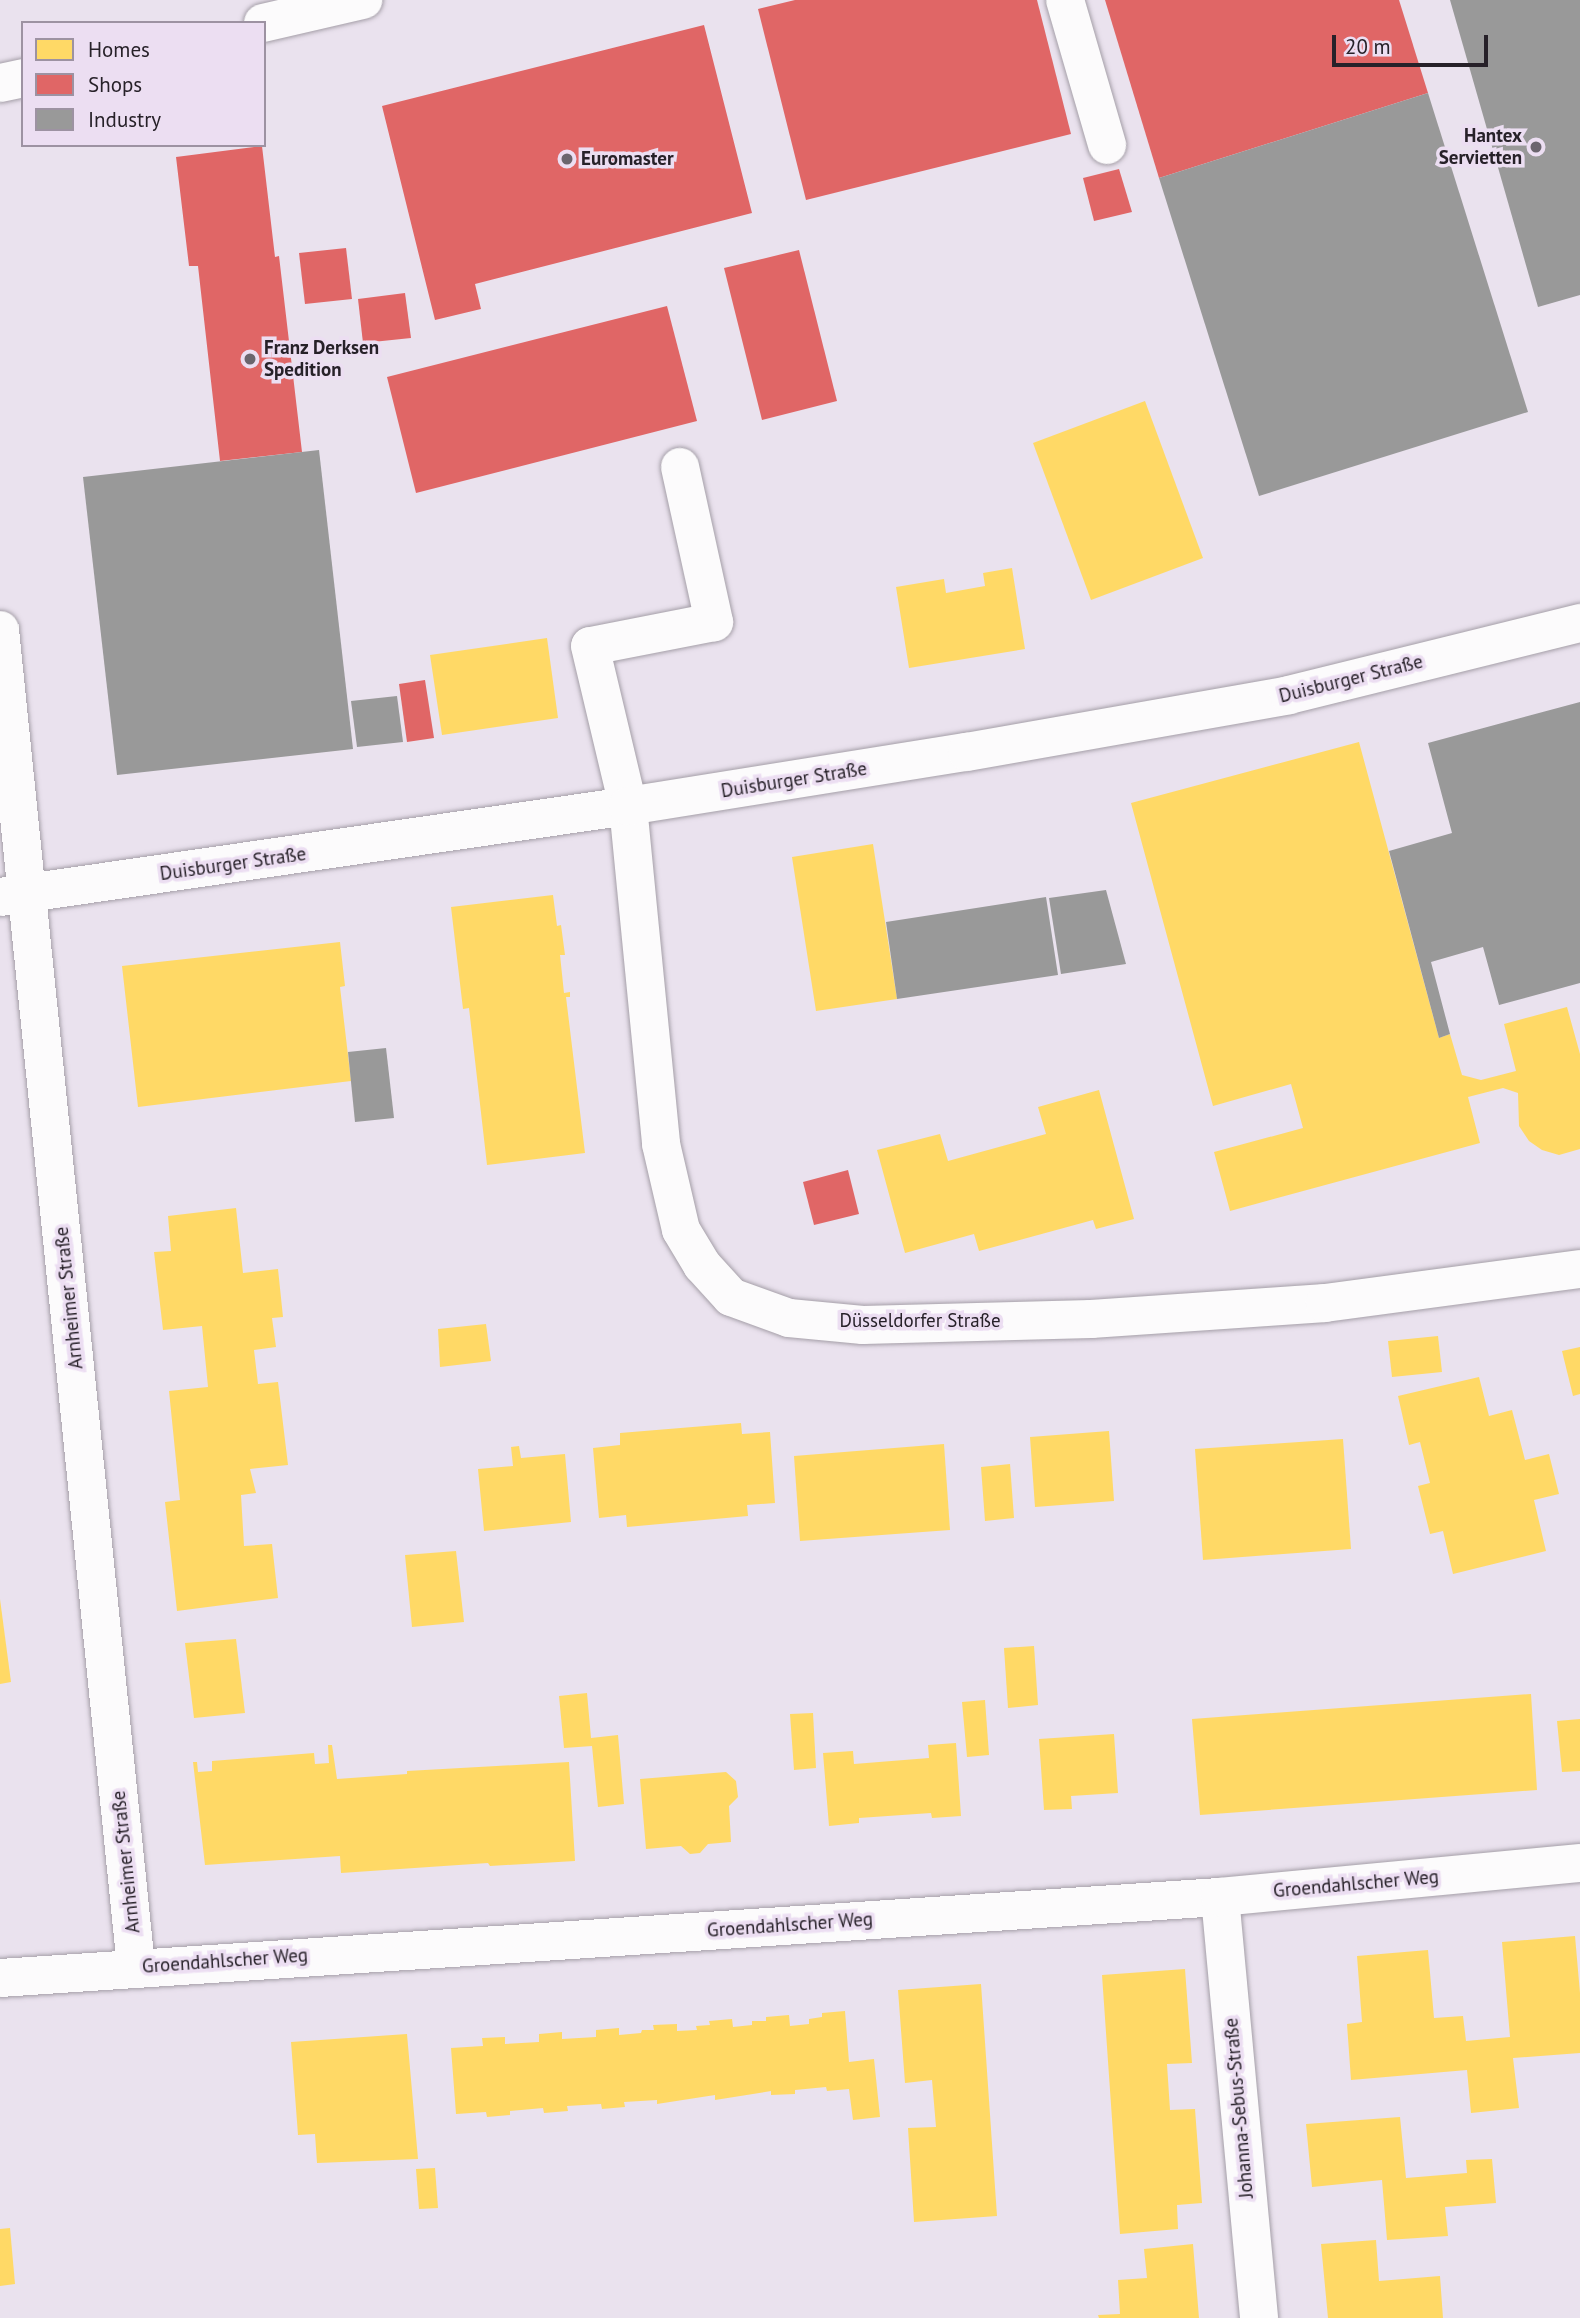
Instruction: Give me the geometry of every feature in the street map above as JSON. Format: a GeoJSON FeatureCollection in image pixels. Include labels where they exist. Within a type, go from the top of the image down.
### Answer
{"type":"FeatureCollection","features":[{"type":"Feature","properties":{"kind":"street"},"geometry":{"type":"LineString","coordinates":[[266,22],[363,0]]}},
{"type":"Feature","properties":{"kind":"street"},"geometry":{"type":"LineString","coordinates":[[1065,0],[1107,145]]}},
{"type":"Feature","properties":{"kind":"street"},"geometry":{"type":"LineString","coordinates":[[0,83],[21,78]]}},
{"type":"Feature","properties":{"kind":"street","name":"Düsseldorfer Straße"},"geometry":{"type":"LineString","coordinates":[[680,467],[714,622],[590,646],[628,806],[661,1144],[681,1230],[702,1265],[731,1297],[789,1318],[863,1325],[1091,1319],[1325,1303],[1580,1269]]}},
{"type":"Feature","properties":{"kind":"street","name":"Duisburger Straße"},"geometry":{"type":"LineString","coordinates":[[14,896],[628,806],[954,754],[1289,695],[1580,623]]}},
{"type":"Feature","properties":{"kind":"street","name":"Arnheimer Straße"},"geometry":{"type":"LineString","coordinates":[[0,630],[14,896],[136,1967]]}},
{"type":"Feature","properties":{"kind":"street","name":"Groendahlscher Weg"},"geometry":{"type":"LineString","coordinates":[[0,1978],[1220,1897],[1580,1863]]}},
{"type":"Feature","properties":{"kind":"street","name":"Johanna-Sebus-Straße"},"geometry":{"type":"LineString","coordinates":[[1220,1897],[1259,2318]]}},
{"type":"Feature","properties":{"kind":"building: Homes"},"geometry":{"type":"Polygon","coordinates":[[[1145,401],[1203,558],[1091,600],[1033,443],[1145,401]]]}},
{"type":"Feature","properties":{"kind":"building: Homes"},"geometry":{"type":"Polygon","coordinates":[[[1012,568],[1025,649],[909,668],[896,587],[944,579],[946,593],[985,586],[983,573],[1012,568]]]}},
{"type":"Feature","properties":{"kind":"building: Homes"},"geometry":{"type":"Polygon","coordinates":[[[547,638],[558,718],[442,735],[430,655],[547,638]]]}},
{"type":"Feature","properties":{"kind":"building: Homes"},"geometry":{"type":"Polygon","coordinates":[[[1359,742],[1439,1038],[1450,1034],[1462,1075],[1481,1080],[1516,1071],[1504,1024],[1567,1007],[1580,1054],[1580,1149],[1559,1155],[1542,1150],[1529,1141],[1519,1126],[1518,1093],[1503,1088],[1468,1097],[1480,1143],[1230,1211],[1214,1152],[1303,1128],[1291,1084],[1213,1106],[1131,803],[1359,742]]]}},
{"type":"Feature","properties":{"kind":"building: Homes"},"geometry":{"type":"Polygon","coordinates":[[[873,844],[897,999],[816,1011],[792,857],[873,844]]]}},
{"type":"Feature","properties":{"kind":"building: Homes"},"geometry":{"type":"Polygon","coordinates":[[[553,895],[557,926],[561,925],[565,955],[560,955],[564,993],[570,992],[570,997],[566,997],[585,1153],[487,1165],[469,1008],[463,1009],[451,907],[553,895]]]}},
{"type":"Feature","properties":{"kind":"building: Homes"},"geometry":{"type":"Polygon","coordinates":[[[340,942],[345,986],[340,987],[351,1081],[138,1107],[122,966],[340,942]]]}},
{"type":"Feature","properties":{"kind":"building: Homes"},"geometry":{"type":"Polygon","coordinates":[[[1099,1090],[1134,1219],[1096,1229],[1093,1220],[979,1251],[974,1234],[905,1253],[877,1150],[940,1134],[948,1161],[1046,1134],[1038,1107],[1099,1090]]]}},
{"type":"Feature","properties":{"kind":"building: Homes"},"geometry":{"type":"Polygon","coordinates":[[[236,1208],[243,1273],[278,1269],[283,1317],[272,1318],[276,1347],[254,1350],[258,1384],[278,1382],[288,1465],[250,1469],[256,1493],[241,1495],[244,1546],[272,1544],[278,1598],[177,1611],[165,1502],[180,1500],[169,1391],[208,1387],[202,1326],[163,1330],[154,1252],[171,1251],[168,1216],[236,1208]]]}},
{"type":"Feature","properties":{"kind":"building: Homes"},"geometry":{"type":"Polygon","coordinates":[[[486,1324],[491,1361],[440,1367],[438,1329],[486,1324]]]}},
{"type":"Feature","properties":{"kind":"building: Homes"},"geometry":{"type":"Polygon","coordinates":[[[1438,1336],[1442,1372],[1392,1377],[1388,1341],[1438,1336]]]}},
{"type":"Feature","properties":{"kind":"building: Homes"},"geometry":{"type":"Polygon","coordinates":[[[1580,1347],[1580,1394],[1573,1396],[1562,1351],[1580,1347]]]}},
{"type":"Feature","properties":{"kind":"building: Homes"},"geometry":{"type":"Polygon","coordinates":[[[1479,1377],[1489,1416],[1512,1410],[1525,1460],[1549,1454],[1559,1494],[1534,1500],[1546,1551],[1453,1574],[1443,1531],[1430,1534],[1418,1486],[1430,1483],[1420,1442],[1409,1445],[1398,1396],[1479,1377]]]}},
{"type":"Feature","properties":{"kind":"building: Homes"},"geometry":{"type":"Polygon","coordinates":[[[741,1423],[742,1434],[770,1432],[775,1503],[747,1505],[748,1516],[627,1527],[626,1515],[599,1518],[593,1448],[620,1445],[620,1433],[741,1423]]]}},
{"type":"Feature","properties":{"kind":"building: Homes"},"geometry":{"type":"Polygon","coordinates":[[[1109,1431],[1114,1501],[1035,1507],[1030,1437],[1109,1431]]]}},
{"type":"Feature","properties":{"kind":"building: Homes"},"geometry":{"type":"Polygon","coordinates":[[[1343,1439],[1351,1549],[1203,1560],[1195,1449],[1343,1439]]]}},
{"type":"Feature","properties":{"kind":"building: Homes"},"geometry":{"type":"Polygon","coordinates":[[[944,1444],[950,1530],[800,1541],[794,1456],[944,1444]]]}},
{"type":"Feature","properties":{"kind":"building: Homes"},"geometry":{"type":"Polygon","coordinates":[[[519,1446],[521,1458],[565,1454],[571,1522],[484,1531],[478,1469],[513,1466],[511,1447],[519,1446]]]}},
{"type":"Feature","properties":{"kind":"building: Homes"},"geometry":{"type":"Polygon","coordinates":[[[1010,1464],[1014,1518],[985,1521],[981,1467],[1010,1464]]]}},
{"type":"Feature","properties":{"kind":"building: Homes"},"geometry":{"type":"Polygon","coordinates":[[[456,1551],[464,1622],[412,1627],[405,1555],[456,1551]]]}},
{"type":"Feature","properties":{"kind":"building: Homes"},"geometry":{"type":"Polygon","coordinates":[[[0,1599],[11,1682],[0,1684],[0,1599]]]}},
{"type":"Feature","properties":{"kind":"building: Homes"},"geometry":{"type":"Polygon","coordinates":[[[236,1639],[245,1713],[194,1718],[185,1643],[236,1639]]]}},
{"type":"Feature","properties":{"kind":"building: Homes"},"geometry":{"type":"Polygon","coordinates":[[[1034,1646],[1038,1705],[1008,1708],[1004,1648],[1034,1646]]]}},
{"type":"Feature","properties":{"kind":"building: Homes"},"geometry":{"type":"Polygon","coordinates":[[[587,1693],[591,1738],[618,1735],[624,1804],[598,1807],[592,1746],[564,1748],[559,1696],[587,1693]]]}},
{"type":"Feature","properties":{"kind":"building: Homes"},"geometry":{"type":"Polygon","coordinates":[[[1531,1694],[1537,1790],[1200,1815],[1192,1719],[1531,1694]]]}},
{"type":"Feature","properties":{"kind":"building: Homes"},"geometry":{"type":"Polygon","coordinates":[[[985,1700],[989,1755],[967,1757],[962,1702],[985,1700]]]}},
{"type":"Feature","properties":{"kind":"building: Homes"},"geometry":{"type":"Polygon","coordinates":[[[813,1713],[816,1768],[794,1770],[790,1714],[813,1713]]]}},
{"type":"Feature","properties":{"kind":"building: Homes"},"geometry":{"type":"Polygon","coordinates":[[[1580,1719],[1580,1771],[1562,1772],[1557,1721],[1580,1719]]]}},
{"type":"Feature","properties":{"kind":"building: Homes"},"geometry":{"type":"Polygon","coordinates":[[[1114,1734],[1118,1793],[1071,1796],[1072,1809],[1044,1810],[1039,1739],[1114,1734]]]}},
{"type":"Feature","properties":{"kind":"building: Homes"},"geometry":{"type":"Polygon","coordinates":[[[956,1743],[961,1816],[932,1818],[931,1813],[859,1818],[859,1823],[829,1826],[823,1753],[853,1751],[854,1764],[929,1758],[928,1745],[956,1743]]]}},
{"type":"Feature","properties":{"kind":"building: Homes"},"geometry":{"type":"Polygon","coordinates":[[[328,1745],[332,1745],[337,1779],[407,1774],[407,1771],[569,1762],[575,1861],[490,1866],[488,1863],[341,1873],[340,1856],[205,1865],[193,1762],[197,1762],[198,1772],[212,1771],[212,1761],[314,1753],[315,1764],[329,1763],[328,1745]]]}},
{"type":"Feature","properties":{"kind":"building: Homes"},"geometry":{"type":"Polygon","coordinates":[[[726,1772],[736,1781],[738,1797],[729,1806],[731,1842],[708,1844],[700,1853],[690,1854],[681,1846],[646,1849],[640,1779],[726,1772]]]}},
{"type":"Feature","properties":{"kind":"building: Homes"},"geometry":{"type":"Polygon","coordinates":[[[1575,1936],[1580,1993],[1580,2053],[1513,2058],[1519,2108],[1471,2113],[1467,2070],[1351,2080],[1347,2024],[1362,2022],[1357,1956],[1428,1950],[1434,2018],[1463,2016],[1466,2041],[1510,2037],[1502,1942],[1575,1936]]]}},
{"type":"Feature","properties":{"kind":"building: Homes"},"geometry":{"type":"Polygon","coordinates":[[[1185,1969],[1192,2063],[1167,2064],[1170,2110],[1195,2109],[1202,2203],[1177,2205],[1178,2229],[1120,2234],[1102,1975],[1185,1969]]]}},
{"type":"Feature","properties":{"kind":"building: Homes"},"geometry":{"type":"Polygon","coordinates":[[[981,1984],[997,2216],[914,2222],[908,2128],[936,2127],[932,2080],[905,2083],[898,1990],[981,1984]]]}},
{"type":"Feature","properties":{"kind":"building: Homes"},"geometry":{"type":"Polygon","coordinates":[[[845,2011],[849,2062],[874,2059],[880,2117],[853,2120],[849,2089],[827,2091],[826,2087],[795,2090],[795,2094],[771,2095],[771,2091],[715,2100],[715,2095],[657,2104],[657,2100],[624,2102],[625,2107],[602,2109],[601,2104],[567,2106],[568,2111],[544,2113],[543,2108],[510,2111],[510,2115],[487,2117],[486,2112],[456,2114],[451,2048],[483,2046],[482,2038],[505,2037],[505,2044],[539,2042],[539,2034],[562,2032],[562,2039],[596,2037],[596,2030],[619,2028],[619,2035],[654,2030],[653,2025],[677,2024],[677,2031],[697,2030],[696,2026],[710,2025],[709,2021],[732,2019],[733,2027],[752,2025],[752,2021],[766,2021],[766,2017],[789,2015],[790,2026],[809,2024],[809,2019],[822,2017],[822,2013],[845,2011]]]}},
{"type":"Feature","properties":{"kind":"building: Homes"},"geometry":{"type":"Polygon","coordinates":[[[407,2034],[418,2159],[317,2163],[315,2134],[298,2135],[291,2042],[407,2034]]]}},
{"type":"Feature","properties":{"kind":"building: Homes"},"geometry":{"type":"Polygon","coordinates":[[[1400,2117],[1406,2178],[1467,2173],[1466,2160],[1492,2159],[1496,2203],[1445,2207],[1448,2236],[1387,2240],[1382,2180],[1312,2187],[1306,2124],[1400,2117]]]}},
{"type":"Feature","properties":{"kind":"building: Homes"},"geometry":{"type":"Polygon","coordinates":[[[435,2168],[438,2208],[419,2209],[416,2169],[435,2168]]]}},
{"type":"Feature","properties":{"kind":"building: Homes"},"geometry":{"type":"Polygon","coordinates":[[[10,2228],[15,2284],[0,2286],[0,2229],[10,2228]]]}},
{"type":"Feature","properties":{"kind":"building: Homes"},"geometry":{"type":"Polygon","coordinates":[[[1376,2240],[1379,2281],[1440,2276],[1443,2318],[1328,2318],[1321,2244],[1376,2240]]]}},
{"type":"Feature","properties":{"kind":"building: Homes"},"geometry":{"type":"Polygon","coordinates":[[[1193,2244],[1199,2318],[1099,2318],[1098,2315],[1120,2314],[1118,2280],[1147,2278],[1144,2249],[1193,2244]]]}},
{"type":"Feature","properties":{"kind":"building: Shops"},"geometry":{"type":"Polygon","coordinates":[[[795,0],[1037,0],[1071,134],[806,200],[758,9],[795,0]]]}},
{"type":"Feature","properties":{"kind":"building: Shops"},"geometry":{"type":"Polygon","coordinates":[[[1105,0],[1399,0],[1428,93],[1159,178],[1105,0]]]}},
{"type":"Feature","properties":{"kind":"building: Shops","name":"Euromaster"},"geometry":{"type":"Polygon","coordinates":[[[704,25],[752,213],[475,284],[481,309],[435,320],[382,106],[704,25]]]}},
{"type":"Feature","properties":{"kind":"building: Shops","name":"Franz Derksen Spedition"},"geometry":{"type":"Polygon","coordinates":[[[262,147],[275,257],[279,256],[302,452],[220,461],[198,266],[189,266],[176,157],[262,147]]]}},
{"type":"Feature","properties":{"kind":"building: Shops"},"geometry":{"type":"Polygon","coordinates":[[[1119,169],[1132,212],[1094,221],[1083,178],[1119,169]]]}},
{"type":"Feature","properties":{"kind":"building: Shops"},"geometry":{"type":"Polygon","coordinates":[[[346,248],[352,299],[305,304],[299,253],[346,248]]]}},
{"type":"Feature","properties":{"kind":"building: Shops"},"geometry":{"type":"Polygon","coordinates":[[[799,250],[837,401],[762,420],[724,268],[799,250]]]}},
{"type":"Feature","properties":{"kind":"building: Shops"},"geometry":{"type":"Polygon","coordinates":[[[405,293],[411,338],[363,343],[358,299],[405,293]]]}},
{"type":"Feature","properties":{"kind":"building: Shops"},"geometry":{"type":"Polygon","coordinates":[[[667,306],[697,421],[416,493],[387,377],[667,306]]]}},
{"type":"Feature","properties":{"kind":"building: Shops"},"geometry":{"type":"Polygon","coordinates":[[[425,680],[434,738],[407,742],[399,684],[425,680]]]}},
{"type":"Feature","properties":{"kind":"building: Shops"},"geometry":{"type":"Polygon","coordinates":[[[848,1170],[859,1214],[814,1225],[803,1182],[848,1170]]]}},
{"type":"Feature","properties":{"kind":"building: Industry","name":"Hantex Servietten"},"geometry":{"type":"Polygon","coordinates":[[[1450,0],[1580,0],[1580,295],[1538,307],[1450,0]]]}},
{"type":"Feature","properties":{"kind":"building: Industry"},"geometry":{"type":"Polygon","coordinates":[[[1428,93],[1528,412],[1259,496],[1159,178],[1428,93]]]}},
{"type":"Feature","properties":{"kind":"building: Industry"},"geometry":{"type":"Polygon","coordinates":[[[319,450],[353,749],[117,775],[83,477],[319,450]]]}},
{"type":"Feature","properties":{"kind":"building: Industry"},"geometry":{"type":"Polygon","coordinates":[[[397,696],[403,742],[357,747],[351,701],[397,696]]]}},
{"type":"Feature","properties":{"kind":"building: Industry"},"geometry":{"type":"Polygon","coordinates":[[[1580,702],[1580,983],[1499,1005],[1483,947],[1431,962],[1450,1034],[1439,1038],[1389,851],[1452,833],[1428,743],[1580,702]]]}},
{"type":"Feature","properties":{"kind":"building: Industry"},"geometry":{"type":"Polygon","coordinates":[[[1106,890],[1126,964],[1061,974],[1049,898],[1106,890]]]}},
{"type":"Feature","properties":{"kind":"building: Industry"},"geometry":{"type":"Polygon","coordinates":[[[1046,897],[1058,975],[897,999],[886,922],[1046,897]]]}},
{"type":"Feature","properties":{"kind":"building: Industry"},"geometry":{"type":"Polygon","coordinates":[[[386,1048],[394,1118],[355,1122],[348,1052],[386,1048]]]}},
{"type":"Feature","properties":{"kind":"place","name":"Hantex Servietten"},"geometry":{"type":"Point","coordinates":[1536,147]}},
{"type":"Feature","properties":{"kind":"place","name":"Euromaster"},"geometry":{"type":"Point","coordinates":[567,159]}},
{"type":"Feature","properties":{"kind":"place","name":"Franz Derksen Spedition"},"geometry":{"type":"Point","coordinates":[250,359]}}]}
